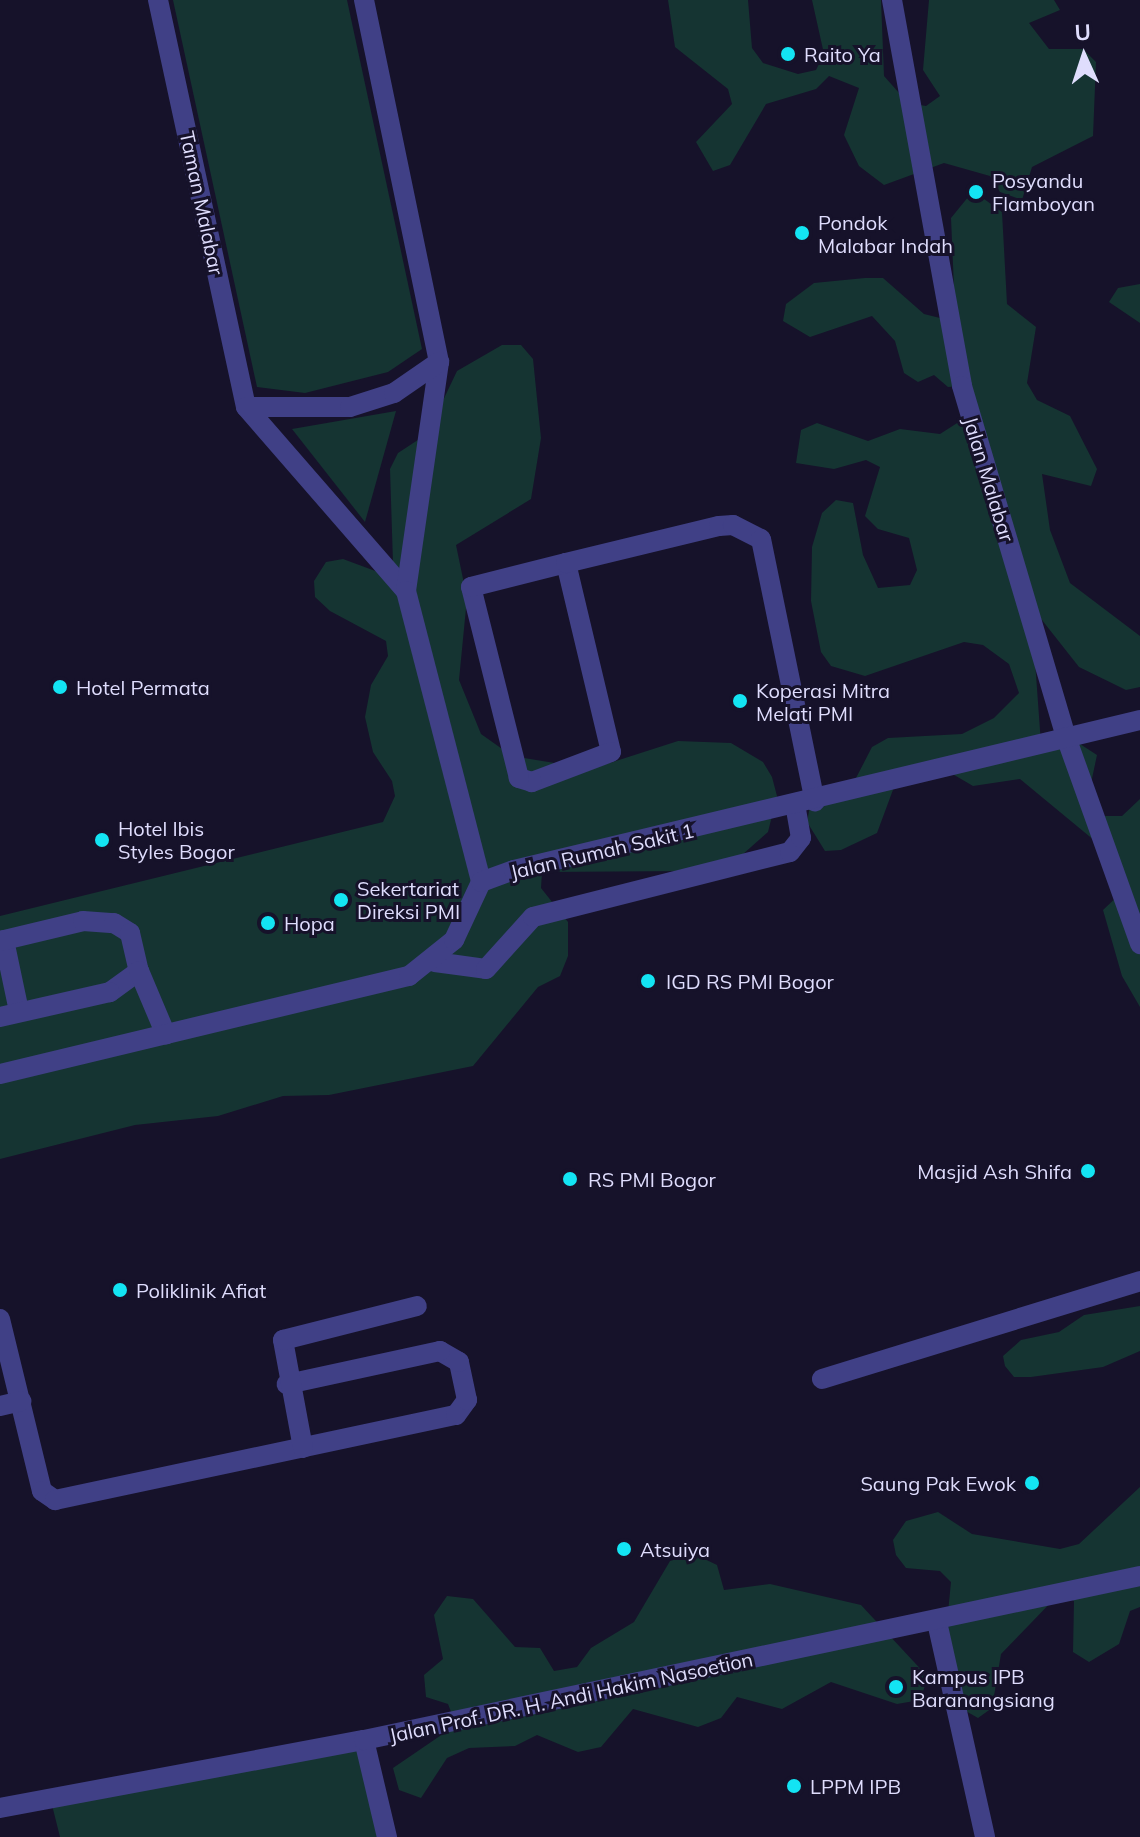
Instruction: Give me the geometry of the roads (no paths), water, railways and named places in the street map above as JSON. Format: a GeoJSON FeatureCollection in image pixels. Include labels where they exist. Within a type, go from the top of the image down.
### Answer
{"type":"FeatureCollection","features":[{"type":"Feature","properties":{"kind":"street","name":"Taman Malabar"},"geometry":{"type":"LineString","coordinates":[[158,0],[246,407],[406,591]]}},
{"type":"Feature","properties":{"kind":"street","name":"Taman Malabar"},"geometry":{"type":"LineString","coordinates":[[364,0],[439,362],[406,591],[481,882]]}},
{"type":"Feature","properties":{"kind":"street","name":"Jalan Malabar"},"geometry":{"type":"LineString","coordinates":[[892,0],[962,386],[1066,737],[1140,944]]}},
{"type":"Feature","properties":{"kind":"street"},"geometry":{"type":"LineString","coordinates":[[246,407],[350,407],[394,393],[439,362]]}},
{"type":"Feature","properties":{"kind":"street"},"geometry":{"type":"LineString","coordinates":[[435,962],[486,969],[533,917],[790,852],[801,838],[805,803],[759,533],[719,526],[566,563],[471,587],[523,781],[611,752],[566,563]]}},
{"type":"Feature","properties":{"kind":"street","name":"Jalan Rumah Sakit 1"},"geometry":{"type":"LineString","coordinates":[[481,882],[1140,720]]}},
{"type":"Feature","properties":{"kind":"street"},"geometry":{"type":"LineString","coordinates":[[0,1074],[409,976],[435,962],[454,940],[481,882]]}},
{"type":"Feature","properties":{"kind":"street"},"geometry":{"type":"LineString","coordinates":[[139,971],[110,992],[10,1014],[2,941],[83,921],[114,923],[130,933],[139,971],[166,1035]]}},
{"type":"Feature","properties":{"kind":"street"},"geometry":{"type":"LineString","coordinates":[[822,1379],[1140,1281]]}},
{"type":"Feature","properties":{"kind":"street"},"geometry":{"type":"LineString","coordinates":[[303,1448],[281,1349],[291,1334],[417,1306]]}},
{"type":"Feature","properties":{"kind":"street"},"geometry":{"type":"LineString","coordinates":[[0,1319],[42,1491],[55,1500],[456,1415],[467,1400],[459,1362],[440,1351],[287,1384]]}},
{"type":"Feature","properties":{"kind":"street"},"geometry":{"type":"LineString","coordinates":[[0,1406],[21,1401]]}},
{"type":"Feature","properties":{"kind":"street","name":"Jalan Prof. DR. H. Andi Hakim Nasoetion"},"geometry":{"type":"LineString","coordinates":[[0,1808],[364,1740],[937,1622],[1140,1576]]}},
{"type":"Feature","properties":{"kind":"street"},"geometry":{"type":"LineString","coordinates":[[937,1622],[985,1837]]}},
{"type":"Feature","properties":{"kind":"street"},"geometry":{"type":"LineString","coordinates":[[364,1740],[387,1837]]}},
{"type":"Feature","properties":{"kind":"place","name":"Raito Ya"},"geometry":{"type":"Point","coordinates":[788,54]}},
{"type":"Feature","properties":{"kind":"place","name":"Posyandu Flamboyan"},"geometry":{"type":"Point","coordinates":[976,192]}},
{"type":"Feature","properties":{"kind":"place","name":"Pondok Malabar Indah"},"geometry":{"type":"Point","coordinates":[802,233]}},
{"type":"Feature","properties":{"kind":"place","name":"Hotel Permata"},"geometry":{"type":"Point","coordinates":[60,687]}},
{"type":"Feature","properties":{"kind":"place","name":"Koperasi Mitra Melati PMI"},"geometry":{"type":"Point","coordinates":[740,701]}},
{"type":"Feature","properties":{"kind":"place","name":"Hotel Ibis Styles Bogor"},"geometry":{"type":"Point","coordinates":[102,840]}},
{"type":"Feature","properties":{"kind":"place","name":"Sekertariat Direksi PMI"},"geometry":{"type":"Point","coordinates":[341,900]}},
{"type":"Feature","properties":{"kind":"place","name":"Hopa"},"geometry":{"type":"Point","coordinates":[268,923]}},
{"type":"Feature","properties":{"kind":"place","name":"IGD RS PMI Bogor"},"geometry":{"type":"Point","coordinates":[648,981]}},
{"type":"Feature","properties":{"kind":"place","name":"Masjid Ash Shifa"},"geometry":{"type":"Point","coordinates":[1088,1171]}},
{"type":"Feature","properties":{"kind":"place","name":"RS PMI Bogor"},"geometry":{"type":"Point","coordinates":[570,1179]}},
{"type":"Feature","properties":{"kind":"place","name":"Poliklinik Afiat"},"geometry":{"type":"Point","coordinates":[120,1290]}},
{"type":"Feature","properties":{"kind":"place","name":"Saung Pak Ewok"},"geometry":{"type":"Point","coordinates":[1032,1483]}},
{"type":"Feature","properties":{"kind":"place","name":"Atsuiya"},"geometry":{"type":"Point","coordinates":[624,1549]}},
{"type":"Feature","properties":{"kind":"place","name":"Kampus IPB Baranangsiang"},"geometry":{"type":"Point","coordinates":[896,1687]}},
{"type":"Feature","properties":{"kind":"place","name":"LPPM IPB"},"geometry":{"type":"Point","coordinates":[794,1786]}}]}
